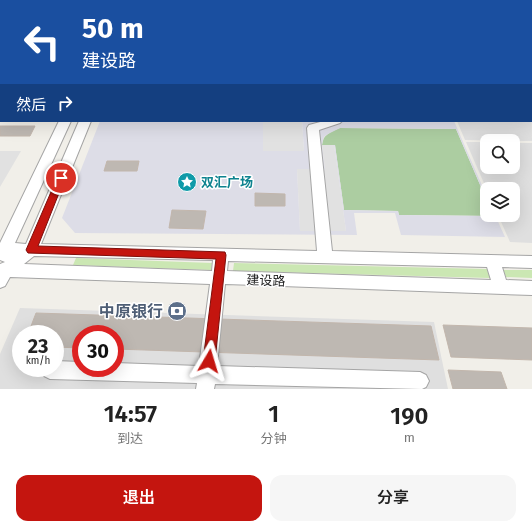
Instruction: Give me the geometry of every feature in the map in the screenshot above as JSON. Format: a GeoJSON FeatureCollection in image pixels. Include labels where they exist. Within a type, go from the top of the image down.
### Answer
{"type":"FeatureCollection","features":[{"type":"Feature","properties":{"kind":"street"},"geometry":{"type":"LineString","coordinates":[[2,274],[2,249],[64,122]]}},
{"type":"Feature","properties":{"kind":"street"},"geometry":{"type":"LineString","coordinates":[[2,274],[31,250],[85,122]]}},
{"type":"Feature","properties":{"kind":"street"},"geometry":{"type":"LineString","coordinates":[[326,256],[313,128],[333,122]]}},
{"type":"Feature","properties":{"kind":"street","name":"建设路"},"geometry":{"type":"LineString","coordinates":[[2,249],[532,262]]}},
{"type":"Feature","properties":{"kind":"street"},"geometry":{"type":"LineString","coordinates":[[206,382],[221,255]]}},
{"type":"Feature","properties":{"kind":"street"},"geometry":{"type":"LineString","coordinates":[[492,261],[501,287]]}},
{"type":"Feature","properties":{"kind":"street","name":"建设路"},"geometry":{"type":"LineString","coordinates":[[2,274],[219,278],[532,288]]}},
{"type":"Feature","properties":{"kind":"street"},"geometry":{"type":"LineString","coordinates":[[64,371],[206,382],[420,381]]}},
{"type":"Feature","properties":{"kind":"shaded area","name":"双汇广场"},"geometry":{"type":"Polygon","coordinates":[[[100,122],[263,122],[263,151],[304,151],[302,122],[454,122],[480,182],[480,185],[456,129],[340,128],[324,137],[322,145],[325,169],[297,169],[300,231],[346,231],[335,145],[344,210],[398,211],[399,215],[480,216],[480,222],[498,222],[505,237],[401,235],[395,213],[354,213],[357,235],[75,233],[62,218],[100,122]],[[107,161],[104,171],[137,171],[139,161],[107,161]],[[255,194],[255,206],[285,206],[285,194],[255,194]],[[173,210],[169,228],[203,229],[206,211],[173,210]]]}},
{"type":"Feature","properties":{"kind":"shaded area"},"geometry":{"type":"Polygon","coordinates":[[[263,122],[302,122],[304,151],[263,151],[263,122]]]}},
{"type":"Feature","properties":{"kind":"shaded area"},"geometry":{"type":"Polygon","coordinates":[[[457,122],[532,122],[532,141],[520,141],[520,134],[480,134],[480,140],[465,140],[457,122]]]}},
{"type":"Feature","properties":{"kind":"shaded area"},"geometry":{"type":"Polygon","coordinates":[[[466,142],[480,142],[480,174],[466,142]]]}},
{"type":"Feature","properties":{"kind":"shaded area"},"geometry":{"type":"Polygon","coordinates":[[[520,143],[532,143],[532,243],[510,242],[501,222],[520,222],[520,182],[484,182],[480,174],[520,174],[520,143]]]}},
{"type":"Feature","properties":{"kind":"shaded area"},"geometry":{"type":"Polygon","coordinates":[[[322,145],[334,145],[346,231],[300,231],[297,169],[325,169],[322,145]]]}},
{"type":"Feature","properties":{"kind":"shaded area"},"geometry":{"type":"Polygon","coordinates":[[[0,151],[21,151],[0,187],[0,151]]]}},
{"type":"Feature","properties":{"kind":"shaded area"},"geometry":{"type":"Polygon","coordinates":[[[20,308],[434,322],[448,389],[0,389],[0,354],[12,326],[12,377],[64,377],[64,325],[13,325],[20,308]]]}},
{"type":"Feature","properties":{"kind":"green space"},"geometry":{"type":"Polygon","coordinates":[[[340,128],[456,129],[480,185],[480,216],[399,215],[398,211],[344,210],[335,145],[322,145],[322,142],[326,136],[340,128]]]}},
{"type":"Feature","properties":{"kind":"green space"},"geometry":{"type":"Polygon","coordinates":[[[76,258],[212,263],[211,270],[73,265],[76,258]]]}},
{"type":"Feature","properties":{"kind":"green space"},"geometry":{"type":"Polygon","coordinates":[[[234,263],[487,269],[490,278],[233,271],[234,263]]]}},
{"type":"Feature","properties":{"kind":"green space"},"geometry":{"type":"Polygon","coordinates":[[[503,270],[532,270],[532,278],[506,277],[503,270]]]}},
{"type":"Feature","properties":{"kind":"building"},"geometry":{"type":"Polygon","coordinates":[[[0,126],[35,126],[30,136],[0,136],[0,126]]]}},
{"type":"Feature","properties":{"kind":"building"},"geometry":{"type":"Polygon","coordinates":[[[107,161],[139,161],[137,171],[104,171],[107,161]]]}},
{"type":"Feature","properties":{"kind":"building"},"geometry":{"type":"Polygon","coordinates":[[[255,193],[285,194],[285,206],[255,206],[255,193]]]}},
{"type":"Feature","properties":{"kind":"building"},"geometry":{"type":"Polygon","coordinates":[[[172,210],[206,211],[203,229],[169,228],[172,210]]]}},
{"type":"Feature","properties":{"kind":"building"},"geometry":{"type":"Polygon","coordinates":[[[36,313],[431,326],[439,360],[124,349],[124,325],[72,325],[72,348],[64,347],[64,325],[31,325],[36,313]]]}},
{"type":"Feature","properties":{"kind":"building"},"geometry":{"type":"Polygon","coordinates":[[[443,325],[532,328],[532,360],[451,357],[443,325]]]}},
{"type":"Feature","properties":{"kind":"building"},"geometry":{"type":"Polygon","coordinates":[[[448,370],[501,372],[507,389],[453,389],[448,370]]]}},
{"type":"Feature","properties":{"kind":"place","name":"双汇广场"},"geometry":{"type":"Point","coordinates":[187,182]}},
{"type":"Feature","properties":{"kind":"place","name":"中原银行"},"geometry":{"type":"Point","coordinates":[177,311]}},
{"type":"Feature","properties":{"kind":"route"},"geometry":{"type":"LineString","coordinates":[[61,178],[31,250],[221,255],[209,361]]}}]}
